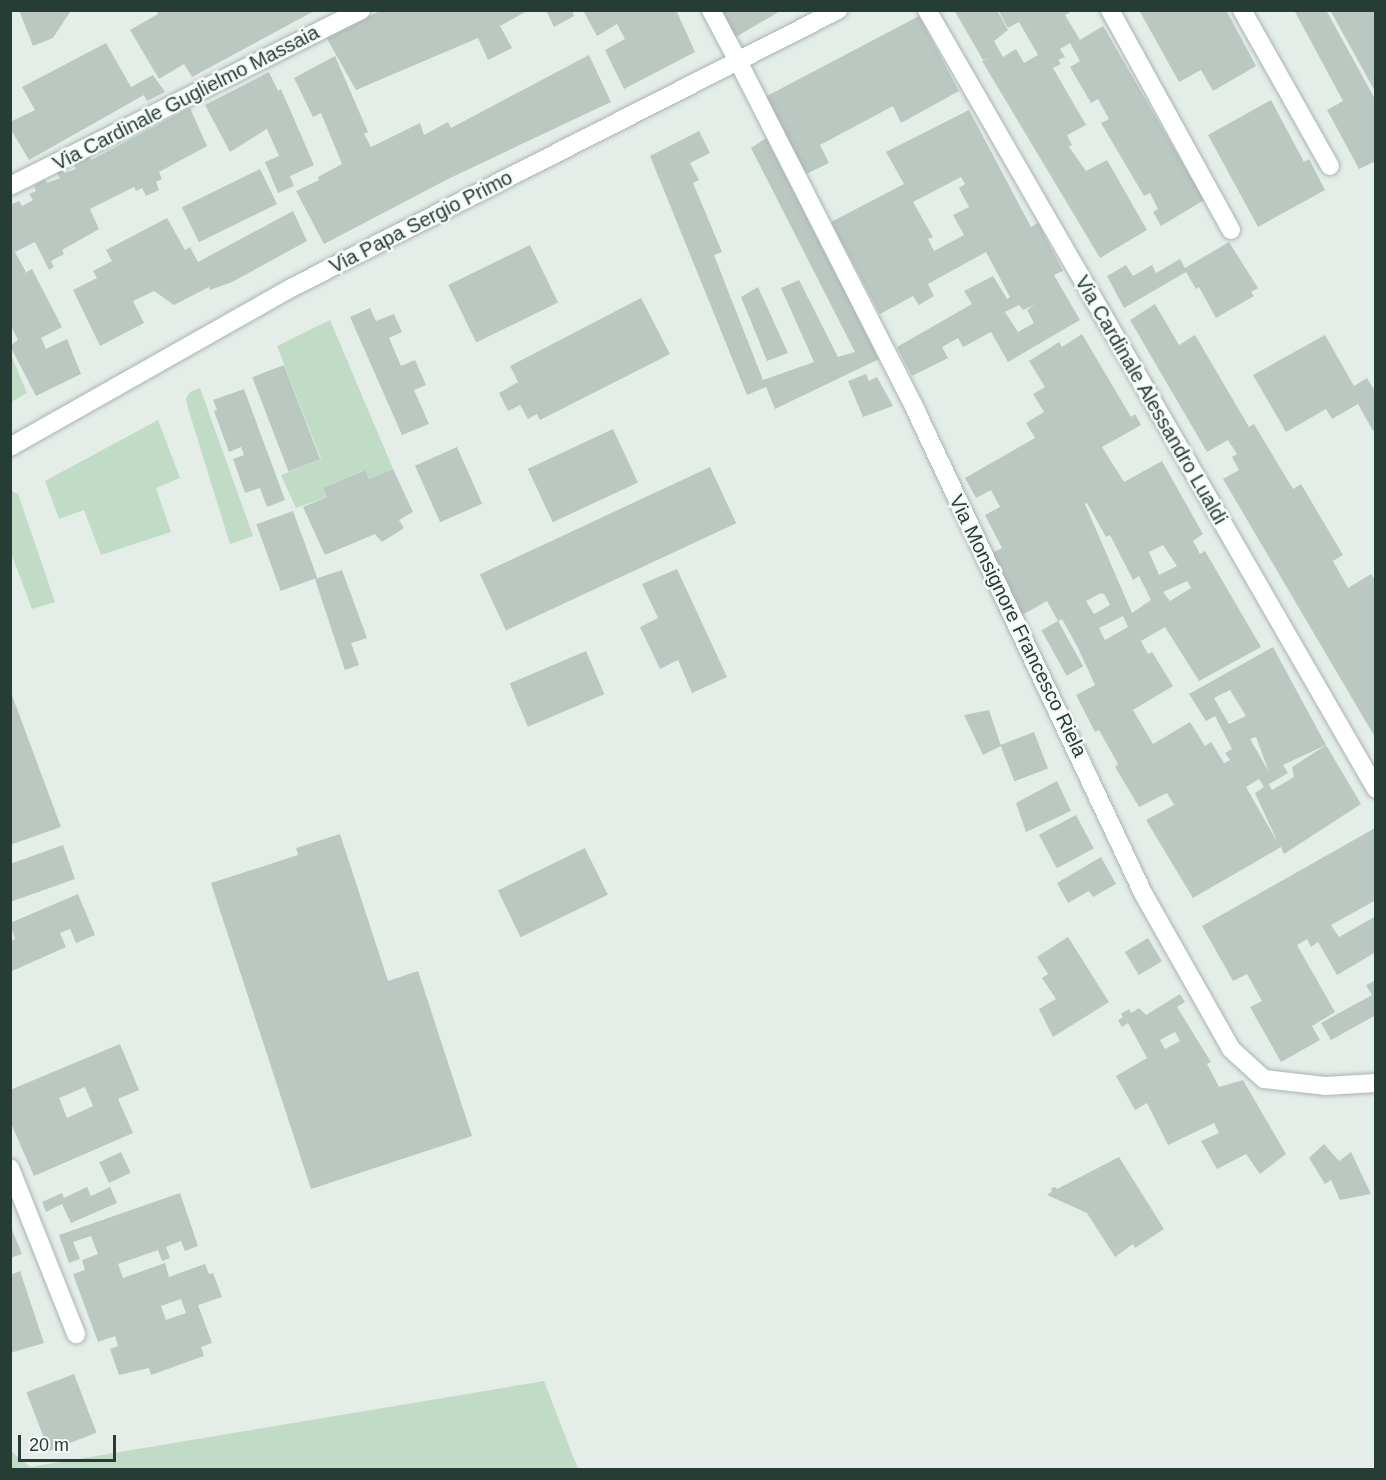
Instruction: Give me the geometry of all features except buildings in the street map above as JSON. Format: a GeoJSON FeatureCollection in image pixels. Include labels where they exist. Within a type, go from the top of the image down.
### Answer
{"type":"FeatureCollection","features":[{"type":"Feature","properties":{"kind":"street","name":"Via Cardinale Guglielmo Massaia"},"geometry":{"type":"LineString","coordinates":[[10,186],[361,10]]}},
{"type":"Feature","properties":{"kind":"street","name":"Via Monsignore Francesco Riela"},"geometry":{"type":"LineString","coordinates":[[711,10],[916,411],[1144,895],[1231,1049],[1264,1079],[1325,1086],[1376,1083]]}},
{"type":"Feature","properties":{"kind":"street","name":"Via Papa Sergio Primo"},"geometry":{"type":"LineString","coordinates":[[10,447],[291,288],[838,10]]}},
{"type":"Feature","properties":{"kind":"street","name":"Via Cardinale Alessandro Lualdi"},"geometry":{"type":"LineString","coordinates":[[927,10],[1376,789]]}},
{"type":"Feature","properties":{"kind":"street"},"geometry":{"type":"LineString","coordinates":[[1110,10],[1231,230]]}},
{"type":"Feature","properties":{"kind":"street"},"geometry":{"type":"LineString","coordinates":[[1242,10],[1330,166]]}},
{"type":"Feature","properties":{"kind":"street"},"geometry":{"type":"LineString","coordinates":[[10,1168],[76,1334]]}},
{"type":"Feature","properties":{"kind":"green space"},"geometry":{"type":"Polygon","coordinates":[[[330,320],[393,469],[369,479],[364,470],[323,488],[327,497],[296,508],[281,475],[321,459],[277,346],[330,320]]]}},
{"type":"Feature","properties":{"kind":"green space"},"geometry":{"type":"Polygon","coordinates":[[[11,355],[27,393],[10,402],[11,355]]]}},
{"type":"Feature","properties":{"kind":"green space"},"geometry":{"type":"Polygon","coordinates":[[[200,388],[253,536],[230,544],[187,405],[186,398],[190,392],[200,388]]]}},
{"type":"Feature","properties":{"kind":"green space"},"geometry":{"type":"Polygon","coordinates":[[[158,420],[180,478],[156,488],[171,532],[101,555],[84,510],[59,519],[45,481],[158,420]]]}},
{"type":"Feature","properties":{"kind":"green space"},"geometry":{"type":"Polygon","coordinates":[[[11,491],[18,494],[55,602],[32,609],[11,553],[11,491]]]}},
{"type":"Feature","properties":{"kind":"green space"},"geometry":{"type":"Polygon","coordinates":[[[544,1381],[578,1469],[11,1469],[11,1451],[30,1467],[544,1381]]]}}]}
